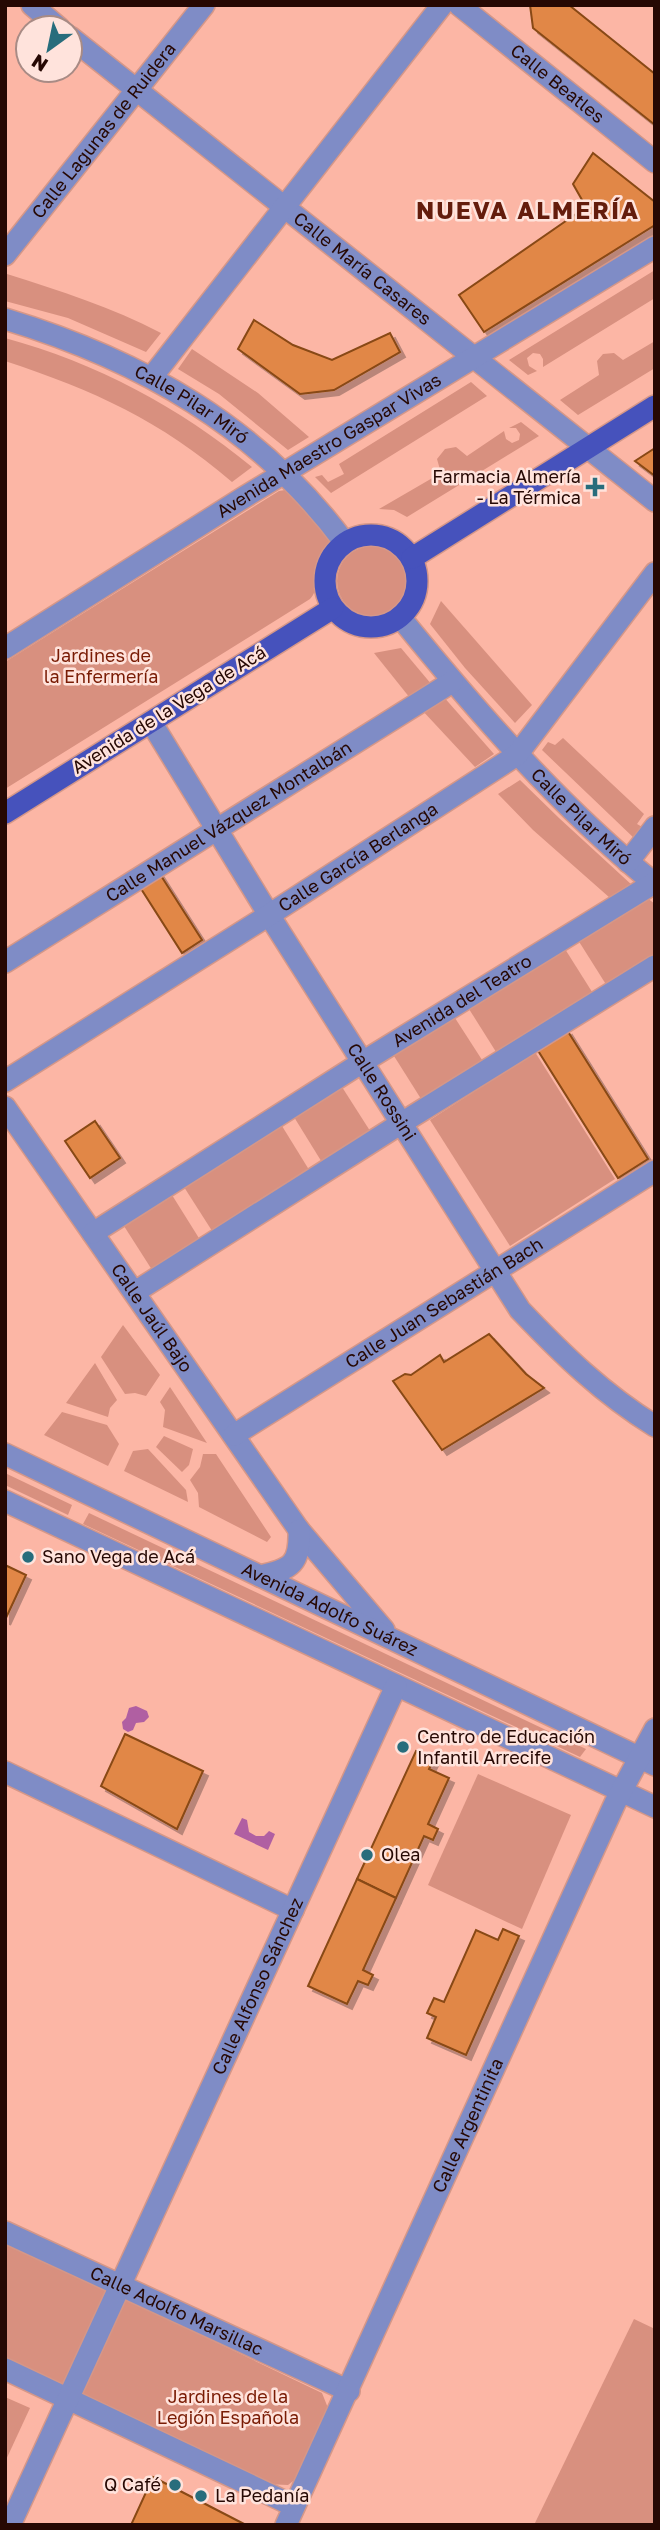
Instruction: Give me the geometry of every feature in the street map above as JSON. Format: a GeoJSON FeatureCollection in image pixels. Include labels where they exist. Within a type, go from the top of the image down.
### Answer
{"type":"FeatureCollection","features":[{"type":"Feature","properties":{"kind":"main road"},"geometry":{"type":"LineString","coordinates":[[412,558],[655,406]]}},
{"type":"Feature","properties":{"kind":"main road"},"geometry":{"type":"LineString","coordinates":[[364,536],[386,538],[412,558],[417,575],[415,599],[400,617],[379,626],[367,627],[347,621],[332,608],[327,595],[327,570],[331,557],[345,543],[364,536]]}},
{"type":"Feature","properties":{"kind":"main road","name":"Avenida de la Vega de Acá"},"geometry":{"type":"LineString","coordinates":[[5,813],[332,608]]}},
{"type":"Feature","properties":{"kind":"street","name":"Calle Lagunas de Ruidera"},"geometry":{"type":"LineString","coordinates":[[5,255],[204,5]]}},
{"type":"Feature","properties":{"kind":"street"},"geometry":{"type":"LineString","coordinates":[[152,377],[442,5]]}},
{"type":"Feature","properties":{"kind":"street","name":"Calle Beatles"},"geometry":{"type":"LineString","coordinates":[[459,5],[655,162]]}},
{"type":"Feature","properties":{"kind":"street","name":"Calle María Casares"},"geometry":{"type":"LineString","coordinates":[[84,48],[655,501]]}},
{"type":"Feature","properties":{"kind":"street","name":"Avenida Maestro Gaspar Vivas"},"geometry":{"type":"LineString","coordinates":[[5,648],[655,247]]}},
{"type":"Feature","properties":{"kind":"street","name":"Calle Pilar Miró"},"geometry":{"type":"LineString","coordinates":[[5,319],[47,331],[106,354],[152,377],[223,420],[284,475],[345,543]]}},
{"type":"Feature","properties":{"kind":"street","name":"Calle García Berlanga"},"geometry":{"type":"LineString","coordinates":[[5,1081],[517,755],[655,573]]}},
{"type":"Feature","properties":{"kind":"street","name":"Calle Pilar Miró"},"geometry":{"type":"LineString","coordinates":[[400,617],[517,755],[654,884]]}},
{"type":"Feature","properties":{"kind":"street","name":"Calle Manuel Vázquez Montalbán"},"geometry":{"type":"LineString","coordinates":[[5,962],[452,681]]}},
{"type":"Feature","properties":{"kind":"street","name":"Calle Rossini"},"geometry":{"type":"LineString","coordinates":[[151,722],[361,1063],[520,1310],[559,1351],[600,1388],[655,1426]]}},
{"type":"Feature","properties":{"kind":"street"},"geometry":{"type":"LineString","coordinates":[[628,862],[655,827]]}},
{"type":"Feature","properties":{"kind":"street","name":"Avenida del Teatro"},"geometry":{"type":"LineString","coordinates":[[93,1233],[361,1063],[654,884]]}},
{"type":"Feature","properties":{"kind":"street"},"geometry":{"type":"LineString","coordinates":[[135,1293],[655,965]]}},
{"type":"Feature","properties":{"kind":"street","name":"Calle Jaúl Bajo"},"geometry":{"type":"LineString","coordinates":[[5,1107],[299,1530],[390,1637]]}},
{"type":"Feature","properties":{"kind":"street","name":"Calle Juan Sebastián Bach"},"geometry":{"type":"LineString","coordinates":[[234,1435],[655,1171]]}},
{"type":"Feature","properties":{"kind":"street","name":"Avenida Adolfo Suárez"},"geometry":{"type":"LineString","coordinates":[[5,1454],[646,1761]]}},
{"type":"Feature","properties":{"kind":"street"},"geometry":{"type":"LineString","coordinates":[[5,1501],[655,1807]]}},
{"type":"Feature","properties":{"kind":"street"},"geometry":{"type":"LineString","coordinates":[[260,1576],[284,1571],[294,1563],[299,1549],[299,1530]]}},
{"type":"Feature","properties":{"kind":"street","name":"Calle Alfonso Sánchez"},"geometry":{"type":"LineString","coordinates":[[10,2525],[396,1686]]}},
{"type":"Feature","properties":{"kind":"street","name":"Calle Argentinita"},"geometry":{"type":"LineString","coordinates":[[290,2515],[622,1791],[646,1761],[655,1728]]}},
{"type":"Feature","properties":{"kind":"street"},"geometry":{"type":"LineString","coordinates":[[5,1772],[293,1910]]}},
{"type":"Feature","properties":{"kind":"street","name":"Calle Adolfo Marsillac"},"geometry":{"type":"LineString","coordinates":[[5,2232],[349,2391]]}},
{"type":"Feature","properties":{"kind":"street"},"geometry":{"type":"LineString","coordinates":[[5,2369],[290,2515]]}},
{"type":"Feature","properties":{"kind":"green space"},"geometry":{"type":"Polygon","coordinates":[[[655,270],[655,298],[543,367],[540,354],[533,353],[527,358],[529,366],[537,371],[528,375],[509,360],[655,270]]]}},
{"type":"Feature","properties":{"kind":"green space"},"geometry":{"type":"Polygon","coordinates":[[[7,274],[105,307],[161,333],[146,352],[68,318],[5,301],[7,274]]]}},
{"type":"Feature","properties":{"kind":"green space"},"geometry":{"type":"Polygon","coordinates":[[[5,338],[72,360],[136,389],[196,425],[252,467],[232,482],[152,424],[97,396],[5,361],[5,338]]]}},
{"type":"Feature","properties":{"kind":"green space"},"geometry":{"type":"Polygon","coordinates":[[[655,341],[655,368],[578,415],[560,400],[599,375],[597,361],[603,354],[614,353],[623,360],[655,341]]]}},
{"type":"Feature","properties":{"kind":"green space"},"geometry":{"type":"Polygon","coordinates":[[[192,349],[258,393],[309,437],[288,450],[219,394],[178,369],[192,349]]]}},
{"type":"Feature","properties":{"kind":"green space"},"geometry":{"type":"Polygon","coordinates":[[[471,382],[487,396],[331,493],[315,477],[322,475],[328,482],[344,474],[339,464],[471,382]]]}},
{"type":"Feature","properties":{"kind":"green space"},"geometry":{"type":"Polygon","coordinates":[[[521,422],[539,436],[407,517],[394,510],[379,509],[441,473],[437,459],[445,449],[456,447],[467,456],[504,431],[506,439],[512,443],[519,440],[520,434],[516,428],[509,428],[521,422]]]}},
{"type":"Feature","properties":{"kind":"green space","name":"Jardines de la Enfermería"},"geometry":{"type":"Polygon","coordinates":[[[279,491],[290,492],[330,538],[318,565],[316,587],[310,599],[5,789],[5,662],[279,491]]]}},
{"type":"Feature","properties":{"kind":"green space"},"geometry":{"type":"Polygon","coordinates":[[[372,546],[397,556],[407,581],[397,606],[372,616],[347,606],[337,581],[347,556],[372,546]]]}},
{"type":"Feature","properties":{"kind":"green space"},"geometry":{"type":"Polygon","coordinates":[[[441,601],[532,705],[515,723],[465,668],[430,624],[441,601]]]}},
{"type":"Feature","properties":{"kind":"green space"},"geometry":{"type":"Polygon","coordinates":[[[401,648],[432,685],[410,698],[374,653],[401,648]]]}},
{"type":"Feature","properties":{"kind":"green space"},"geometry":{"type":"Polygon","coordinates":[[[442,695],[494,754],[475,767],[421,709],[442,695]]]}},
{"type":"Feature","properties":{"kind":"green space"},"geometry":{"type":"Polygon","coordinates":[[[563,738],[644,814],[637,824],[644,828],[635,839],[542,750],[548,742],[555,745],[563,738]]]}},
{"type":"Feature","properties":{"kind":"green space"},"geometry":{"type":"Polygon","coordinates":[[[520,780],[633,886],[610,898],[533,830],[498,794],[520,780]]]}},
{"type":"Feature","properties":{"kind":"green space"},"geometry":{"type":"Polygon","coordinates":[[[647,898],[655,904],[655,956],[607,986],[578,940],[647,898]]]}},
{"type":"Feature","properties":{"kind":"green space"},"geometry":{"type":"Polygon","coordinates":[[[565,949],[594,995],[498,1055],[469,1009],[565,949]]]}},
{"type":"Feature","properties":{"kind":"green space"},"geometry":{"type":"Polygon","coordinates":[[[455,1018],[484,1063],[423,1102],[394,1056],[455,1018]]]}},
{"type":"Feature","properties":{"kind":"green space"},"geometry":{"type":"Polygon","coordinates":[[[535,1052],[615,1179],[510,1246],[430,1120],[535,1052]]]}},
{"type":"Feature","properties":{"kind":"green space"},"geometry":{"type":"Polygon","coordinates":[[[342,1087],[372,1134],[323,1164],[294,1117],[342,1087]]]}},
{"type":"Feature","properties":{"kind":"green space"},"geometry":{"type":"Polygon","coordinates":[[[282,1126],[311,1173],[214,1234],[184,1187],[282,1126]]]}},
{"type":"Feature","properties":{"kind":"green space"},"geometry":{"type":"Polygon","coordinates":[[[172,1195],[202,1243],[154,1273],[124,1226],[172,1195]]]}},
{"type":"Feature","properties":{"kind":"green space"},"geometry":{"type":"Polygon","coordinates":[[[123,1325],[160,1375],[146,1396],[125,1394],[101,1357],[123,1325]]]}},
{"type":"Feature","properties":{"kind":"green space"},"geometry":{"type":"Polygon","coordinates":[[[95,1363],[117,1400],[110,1408],[108,1417],[66,1403],[95,1363]]]}},
{"type":"Feature","properties":{"kind":"green space"},"geometry":{"type":"Polygon","coordinates":[[[170,1387],[207,1443],[163,1427],[165,1410],[160,1402],[170,1387]]]}},
{"type":"Feature","properties":{"kind":"green space"},"geometry":{"type":"Polygon","coordinates":[[[62,1412],[107,1425],[119,1444],[108,1466],[44,1435],[62,1412]]]}},
{"type":"Feature","properties":{"kind":"green space"},"geometry":{"type":"Polygon","coordinates":[[[164,1436],[193,1449],[189,1465],[182,1472],[156,1447],[164,1436]]]}},
{"type":"Feature","properties":{"kind":"green space"},"geometry":{"type":"Polygon","coordinates":[[[148,1449],[186,1490],[188,1502],[124,1471],[133,1451],[148,1449]]]}},
{"type":"Feature","properties":{"kind":"green space"},"geometry":{"type":"Polygon","coordinates":[[[203,1454],[216,1454],[271,1537],[267,1542],[199,1507],[198,1493],[190,1480],[200,1467],[203,1454]]]}},
{"type":"Feature","properties":{"kind":"green space"},"geometry":{"type":"Polygon","coordinates":[[[5,1473],[72,1505],[68,1515],[5,1485],[5,1473]]]}},
{"type":"Feature","properties":{"kind":"green space"},"geometry":{"type":"Polygon","coordinates":[[[89,1513],[586,1749],[580,1757],[83,1524],[89,1513]]]}},
{"type":"Feature","properties":{"kind":"green space"},"geometry":{"type":"Polygon","coordinates":[[[478,1774],[571,1815],[522,1929],[428,1885],[478,1774]]]}},
{"type":"Feature","properties":{"kind":"green space","name":"Jardines de la Legión Española"},"geometry":{"type":"Polygon","coordinates":[[[5,2241],[322,2393],[328,2408],[297,2478],[288,2485],[264,2484],[5,2359],[5,2241]]]}},
{"type":"Feature","properties":{"kind":"green space"},"geometry":{"type":"Polygon","coordinates":[[[634,2319],[655,2329],[655,2525],[534,2525],[634,2319]]]}},
{"type":"Feature","properties":{"kind":"green space"},"geometry":{"type":"Polygon","coordinates":[[[5,2397],[30,2408],[5,2462],[5,2397]]]}},
{"type":"Feature","properties":{"kind":"shaded area"},"geometry":{"type":"Polygon","coordinates":[[[136,1706],[147,1711],[149,1717],[144,1722],[136,1723],[133,1730],[128,1732],[123,1729],[122,1722],[129,1708],[136,1706]]]}},
{"type":"Feature","properties":{"kind":"shaded area"},"geometry":{"type":"Polygon","coordinates":[[[242,1818],[247,1820],[249,1832],[256,1836],[264,1836],[269,1831],[275,1834],[268,1850],[234,1834],[242,1818]]]}},
{"type":"Feature","properties":{"kind":"building"},"geometry":{"type":"Polygon","coordinates":[[[530,5],[569,5],[655,74],[655,125],[533,28],[530,5]]]}},
{"type":"Feature","properties":{"kind":"building"},"geometry":{"type":"Polygon","coordinates":[[[593,153],[655,202],[655,225],[484,332],[459,295],[586,207],[573,184],[593,153]]]}},
{"type":"Feature","properties":{"kind":"building"},"geometry":{"type":"Polygon","coordinates":[[[254,320],[293,345],[332,360],[390,333],[400,352],[334,390],[300,394],[238,349],[254,320]]]}},
{"type":"Feature","properties":{"kind":"building"},"geometry":{"type":"Polygon","coordinates":[[[655,448],[655,476],[635,461],[655,448]]]}},
{"type":"Feature","properties":{"kind":"building"},"geometry":{"type":"Polygon","coordinates":[[[158,871],[202,940],[182,953],[138,884],[158,871]]]}},
{"type":"Feature","properties":{"kind":"building"},"geometry":{"type":"Polygon","coordinates":[[[567,1030],[648,1159],[618,1178],[537,1049],[567,1030]]]}},
{"type":"Feature","properties":{"kind":"building"},"geometry":{"type":"Polygon","coordinates":[[[95,1121],[120,1158],[90,1178],[65,1141],[95,1121]]]}},
{"type":"Feature","properties":{"kind":"building"},"geometry":{"type":"Polygon","coordinates":[[[489,1334],[526,1374],[544,1388],[442,1450],[393,1381],[405,1374],[411,1375],[440,1355],[444,1362],[489,1334]]]}},
{"type":"Feature","properties":{"kind":"building"},"geometry":{"type":"Polygon","coordinates":[[[5,1565],[26,1575],[5,1620],[5,1565]]]}},
{"type":"Feature","properties":{"kind":"building"},"geometry":{"type":"Polygon","coordinates":[[[125,1734],[203,1771],[177,1829],[101,1786],[125,1734]]]}},
{"type":"Feature","properties":{"kind":"building"},"geometry":{"type":"Polygon","coordinates":[[[416,1751],[434,1759],[429,1769],[449,1778],[428,1824],[438,1829],[433,1840],[424,1836],[396,1898],[357,1879],[416,1751]]]}},
{"type":"Feature","properties":{"kind":"building"},"geometry":{"type":"Polygon","coordinates":[[[357,1879],[396,1898],[363,1970],[373,1975],[368,1985],[358,1981],[347,2004],[308,1986],[357,1879]]]}},
{"type":"Feature","properties":{"kind":"building"},"geometry":{"type":"Polygon","coordinates":[[[503,1929],[519,1936],[466,2055],[427,2038],[436,2017],[427,2013],[434,1998],[444,2002],[476,1930],[498,1940],[503,1929]]]}},
{"type":"Feature","properties":{"kind":"building"},"geometry":{"type":"Polygon","coordinates":[[[153,2477],[246,2525],[131,2525],[153,2477]]]}},
{"type":"Feature","properties":{"kind":"place","name":"Farmacia Almería - La Térmica"},"geometry":{"type":"Point","coordinates":[595,487]}},
{"type":"Feature","properties":{"kind":"place","name":"Sano Vega de Acá"},"geometry":{"type":"Point","coordinates":[28,1557]}},
{"type":"Feature","properties":{"kind":"place","name":"Centro de Educación Infantil Arrecife"},"geometry":{"type":"Point","coordinates":[403,1747]}},
{"type":"Feature","properties":{"kind":"place","name":"Olea"},"geometry":{"type":"Point","coordinates":[367,1855]}},
{"type":"Feature","properties":{"kind":"place","name":"Q Café"},"geometry":{"type":"Point","coordinates":[175,2485]}},
{"type":"Feature","properties":{"kind":"place","name":"La Pedanía"},"geometry":{"type":"Point","coordinates":[201,2496]}},
{"type":"Feature","properties":{"kind":"district","name":"NUEVA ALMERÍA"},"geometry":{"type":"Point","coordinates":[528,211]}}]}
